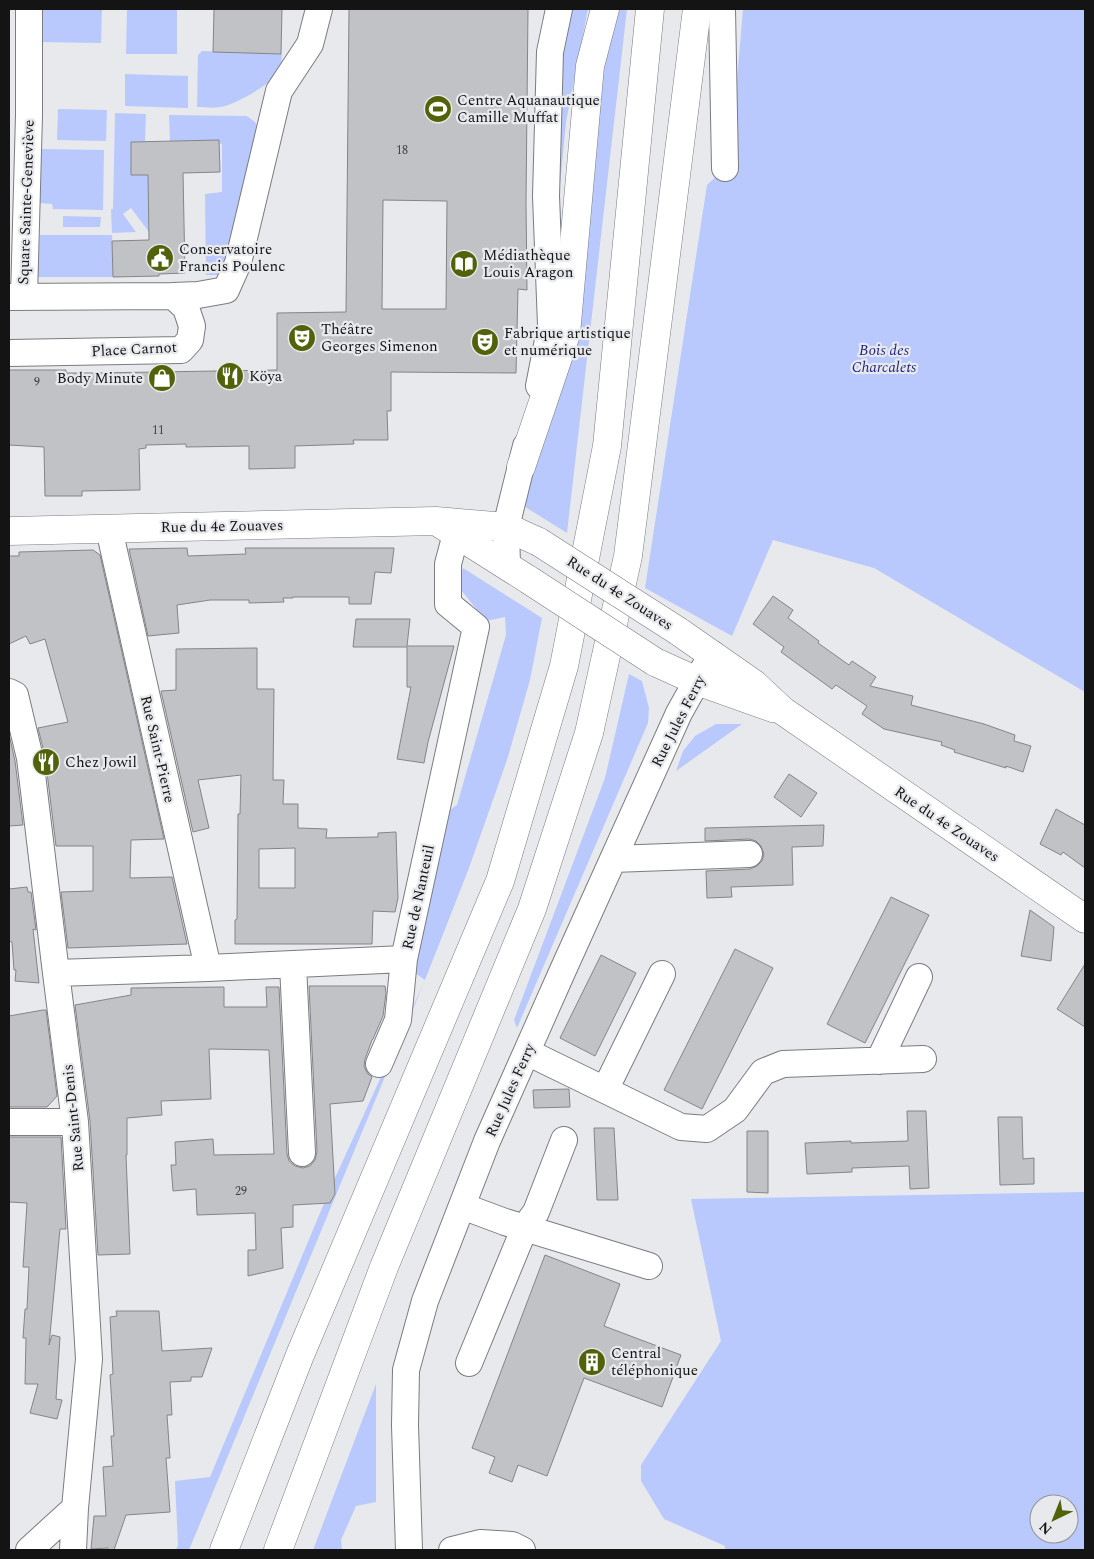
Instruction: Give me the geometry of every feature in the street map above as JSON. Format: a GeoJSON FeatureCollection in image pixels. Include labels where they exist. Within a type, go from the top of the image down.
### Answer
{"type":"FeatureCollection","features":[{"type":"Feature","properties":{"kind":"main road"},"geometry":{"type":"LineString","coordinates":[[521,467],[566,334],[578,181],[590,66],[605,9]]}},
{"type":"Feature","properties":{"kind":"main road"},"geometry":{"type":"LineString","coordinates":[[224,1550],[300,1355],[500,881],[564,666],[607,446],[650,9]]}},
{"type":"Feature","properties":{"kind":"main road"},"geometry":{"type":"LineString","coordinates":[[278,1550],[384,1267],[532,909],[589,733],[628,556],[697,9]]}},
{"type":"Feature","properties":{"kind":"main road","name":"Rue du 4e Zouaves"},"geometry":{"type":"LineString","coordinates":[[446,527],[655,662],[697,681],[783,712]]}},
{"type":"Feature","properties":{"kind":"main road","name":"Rue du 4e Zouaves"},"geometry":{"type":"LineString","coordinates":[[9,531],[506,527],[539,542],[712,654],[754,684],[783,712],[1085,919]]}},
{"type":"Feature","properties":{"kind":"street","name":"Square Sainte-Geneviève"},"geometry":{"type":"LineString","coordinates":[[16,297],[21,107],[29,9]]}},
{"type":"Feature","properties":{"kind":"street"},"geometry":{"type":"LineString","coordinates":[[16,297],[174,296],[198,295],[226,290],[238,263],[279,90],[310,44],[319,9]]}},
{"type":"Feature","properties":{"kind":"street"},"geometry":{"type":"LineString","coordinates":[[518,573],[506,527],[521,467],[551,325],[546,186],[550,52],[559,9]]}},
{"type":"Feature","properties":{"kind":"street"},"geometry":{"type":"LineString","coordinates":[[722,9],[726,168]]}},
{"type":"Feature","properties":{"kind":"street","name":"Place Carnot"},"geometry":{"type":"LineString","coordinates":[[9,353],[181,350],[190,340],[192,326],[186,308],[174,296]]}},
{"type":"Feature","properties":{"kind":"street","name":"Rue de Nanteuil"},"geometry":{"type":"LineString","coordinates":[[56,973],[404,960],[476,627],[448,604],[446,527]]}},
{"type":"Feature","properties":{"kind":"street","name":"Rue Saint-Pierre"},"geometry":{"type":"LineString","coordinates":[[109,529],[208,968]]}},
{"type":"Feature","properties":{"kind":"street","name":"Rue Jules Ferry"},"geometry":{"type":"LineString","coordinates":[[409,1550],[405,1425],[406,1370],[425,1302],[487,1141],[679,713],[712,654]]}},
{"type":"Feature","properties":{"kind":"street","name":"Rue Saint-Denis"},"geometry":{"type":"LineString","coordinates":[[9,692],[15,695],[30,758],[75,1122],[89,1359],[75,1508],[73,1550]]}},
{"type":"Feature","properties":{"kind":"street"},"geometry":{"type":"LineString","coordinates":[[613,859],[749,854]]}},
{"type":"Feature","properties":{"kind":"street"},"geometry":{"type":"LineString","coordinates":[[380,1064],[398,1020],[404,960]]}},
{"type":"Feature","properties":{"kind":"street"},"geometry":{"type":"LineString","coordinates":[[293,965],[302,1153]]}},
{"type":"Feature","properties":{"kind":"street"},"geometry":{"type":"LineString","coordinates":[[605,1090],[662,974]]}},
{"type":"Feature","properties":{"kind":"street"},"geometry":{"type":"LineString","coordinates":[[879,1061],[919,978]]}},
{"type":"Feature","properties":{"kind":"street"},"geometry":{"type":"LineString","coordinates":[[527,1052],[681,1127],[707,1129],[736,1110],[763,1072],[783,1064],[923,1059]]}},
{"type":"Feature","properties":{"kind":"street"},"geometry":{"type":"LineString","coordinates":[[9,1122],[75,1122]]}},
{"type":"Feature","properties":{"kind":"street"},"geometry":{"type":"LineString","coordinates":[[469,1363],[525,1227],[536,1212],[564,1140]]}},
{"type":"Feature","properties":{"kind":"street"},"geometry":{"type":"LineString","coordinates":[[462,1206],[505,1222],[649,1266]]}},
{"type":"Feature","properties":{"kind":"street"},"geometry":{"type":"LineString","coordinates":[[29,1550],[75,1508]]}},
{"type":"Feature","properties":{"kind":"street"},"geometry":{"type":"LineString","coordinates":[[452,1550],[480,1543],[512,1544],[522,1550]]}},
{"type":"Feature","properties":{"kind":"green space"},"geometry":{"type":"Polygon","coordinates":[[[40,9],[102,9],[101,43],[40,42],[40,9]]]}},
{"type":"Feature","properties":{"kind":"green space"},"geometry":{"type":"Polygon","coordinates":[[[127,9],[177,9],[177,54],[126,54],[127,9]]]}},
{"type":"Feature","properties":{"kind":"green space"},"geometry":{"type":"Polygon","coordinates":[[[568,9],[588,9],[566,122],[559,196],[566,266],[559,264],[558,59],[568,9]]]}},
{"type":"Feature","properties":{"kind":"green space"},"geometry":{"type":"Polygon","coordinates":[[[614,9],[627,9],[567,533],[522,505],[601,64],[614,9]]]}},
{"type":"Feature","properties":{"kind":"green space","name":"Bois des Charcalets"},"geometry":{"type":"Polygon","coordinates":[[[743,9],[1085,9],[1085,692],[874,568],[773,540],[732,636],[645,588],[707,185],[730,163],[743,9]]]}},
{"type":"Feature","properties":{"kind":"green space"},"geometry":{"type":"Polygon","coordinates":[[[202,51],[282,54],[281,68],[272,80],[238,101],[222,107],[197,107],[198,55],[202,51]]]}},
{"type":"Feature","properties":{"kind":"green space"},"geometry":{"type":"Polygon","coordinates":[[[125,74],[188,76],[188,108],[125,106],[125,74]]]}},
{"type":"Feature","properties":{"kind":"green space"},"geometry":{"type":"Polygon","coordinates":[[[58,109],[107,110],[106,141],[57,140],[58,109]]]}},
{"type":"Feature","properties":{"kind":"green space"},"geometry":{"type":"Polygon","coordinates":[[[115,113],[146,114],[145,141],[131,142],[131,174],[148,175],[149,232],[131,208],[123,214],[136,232],[112,233],[111,209],[113,209],[115,113]]]}},
{"type":"Feature","properties":{"kind":"green space"},"geometry":{"type":"Polygon","coordinates":[[[169,115],[247,116],[255,122],[263,137],[235,257],[218,275],[206,275],[205,194],[222,192],[222,144],[218,140],[170,141],[169,115]]]}},
{"type":"Feature","properties":{"kind":"green space"},"geometry":{"type":"Polygon","coordinates":[[[39,149],[104,150],[103,210],[53,209],[52,204],[39,203],[39,149]]]}},
{"type":"Feature","properties":{"kind":"green space"},"geometry":{"type":"Polygon","coordinates":[[[63,216],[101,217],[100,227],[63,227],[63,216]]]}},
{"type":"Feature","properties":{"kind":"green space"},"geometry":{"type":"Polygon","coordinates":[[[40,235],[112,235],[113,277],[37,277],[40,235]]]}},
{"type":"Feature","properties":{"kind":"green space"},"geometry":{"type":"Polygon","coordinates":[[[463,568],[542,618],[530,680],[507,760],[469,868],[425,980],[415,973],[443,815],[457,805],[506,635],[505,617],[486,621],[457,585],[463,568]]]}},
{"type":"Feature","properties":{"kind":"green space"},"geometry":{"type":"Polygon","coordinates":[[[629,674],[642,681],[649,708],[648,723],[517,1028],[514,1020],[605,778],[629,674]]]}},
{"type":"Feature","properties":{"kind":"green space"},"geometry":{"type":"Polygon","coordinates":[[[716,724],[742,724],[676,771],[683,751],[695,736],[716,724]]]}},
{"type":"Feature","properties":{"kind":"green space"},"geometry":{"type":"Polygon","coordinates":[[[425,980],[189,1550],[176,1550],[178,1545],[175,1481],[210,1477],[330,1189],[425,980]]]}},
{"type":"Feature","properties":{"kind":"green space"},"geometry":{"type":"Polygon","coordinates":[[[1085,1192],[1085,1550],[725,1550],[725,1546],[664,1519],[641,1481],[641,1465],[721,1341],[691,1199],[1085,1192]]]}},
{"type":"Feature","properties":{"kind":"green space"},"geometry":{"type":"Polygon","coordinates":[[[376,1384],[376,1502],[356,1506],[341,1540],[342,1550],[313,1550],[376,1384]]]}},
{"type":"Feature","properties":{"kind":"building"},"geometry":{"type":"Polygon","coordinates":[[[214,9],[282,9],[281,54],[213,52],[214,9]]]}},
{"type":"Feature","properties":{"kind":"building"},"geometry":{"type":"Polygon","coordinates":[[[349,9],[528,9],[527,290],[518,289],[516,373],[391,372],[391,411],[387,411],[388,440],[353,440],[354,444],[295,446],[295,468],[249,469],[249,446],[186,447],[186,444],[146,445],[146,448],[139,449],[140,490],[82,491],[82,496],[45,496],[44,447],[9,445],[9,370],[66,370],[66,373],[95,373],[277,370],[277,313],[346,312],[349,9]],[[383,200],[382,309],[446,309],[447,201],[383,200]]]}},
{"type":"Feature","properties":{"kind":"building"},"geometry":{"type":"Polygon","coordinates":[[[219,140],[220,172],[183,173],[185,273],[159,274],[159,276],[113,277],[112,241],[149,240],[148,175],[131,175],[131,142],[219,140]]]}},
{"type":"Feature","properties":{"kind":"building"},"geometry":{"type":"Polygon","coordinates":[[[187,548],[188,556],[246,554],[245,548],[394,548],[391,573],[375,572],[371,604],[349,604],[349,597],[293,597],[283,598],[284,602],[249,603],[249,600],[210,600],[177,605],[179,633],[148,636],[129,549],[187,548]]]}},
{"type":"Feature","properties":{"kind":"building"},"geometry":{"type":"Polygon","coordinates":[[[93,550],[100,555],[164,839],[131,840],[130,878],[172,877],[187,944],[68,948],[61,892],[93,891],[93,846],[56,846],[45,756],[38,728],[68,722],[45,639],[30,644],[26,636],[9,644],[9,556],[19,556],[19,552],[93,550]]]}},
{"type":"Feature","properties":{"kind":"building"},"geometry":{"type":"Polygon","coordinates":[[[773,596],[793,610],[788,618],[819,641],[818,643],[849,665],[852,661],[876,677],[870,686],[913,696],[911,705],[984,724],[1015,735],[1014,741],[1031,746],[1023,772],[954,752],[955,750],[941,745],[942,742],[884,729],[862,714],[867,706],[836,685],[832,689],[781,652],[784,647],[753,624],[773,596]]]}},
{"type":"Feature","properties":{"kind":"building"},"geometry":{"type":"Polygon","coordinates":[[[356,619],[410,619],[407,646],[454,646],[424,763],[397,759],[411,687],[407,687],[407,647],[353,647],[356,619]]]}},
{"type":"Feature","properties":{"kind":"building"},"geometry":{"type":"Polygon","coordinates":[[[257,648],[257,689],[274,689],[273,780],[284,780],[283,804],[298,804],[298,828],[327,829],[326,838],[378,837],[378,833],[396,832],[398,898],[395,912],[373,911],[372,944],[235,944],[238,814],[240,814],[241,775],[198,780],[209,828],[193,832],[161,691],[176,690],[176,649],[257,648]],[[295,848],[259,849],[259,888],[295,888],[295,848]]]}},
{"type":"Feature","properties":{"kind":"building"},"geometry":{"type":"Polygon","coordinates":[[[9,734],[15,761],[23,825],[9,826],[9,734]]]}},
{"type":"Feature","properties":{"kind":"building"},"geometry":{"type":"Polygon","coordinates":[[[789,774],[817,793],[801,817],[774,797],[789,774]]]}},
{"type":"Feature","properties":{"kind":"building"},"geometry":{"type":"Polygon","coordinates":[[[1056,809],[1085,825],[1085,868],[1063,852],[1061,855],[1040,844],[1056,809]]]}},
{"type":"Feature","properties":{"kind":"building"},"geometry":{"type":"Polygon","coordinates":[[[824,825],[823,846],[792,847],[793,885],[731,887],[732,897],[707,898],[706,871],[750,869],[762,861],[764,854],[761,846],[756,841],[749,839],[705,841],[705,828],[824,825]]]}},
{"type":"Feature","properties":{"kind":"building"},"geometry":{"type":"Polygon","coordinates":[[[27,887],[28,892],[31,892],[36,930],[33,929],[39,983],[15,981],[16,970],[14,970],[12,942],[9,941],[9,889],[27,887]]]}},
{"type":"Feature","properties":{"kind":"building"},"geometry":{"type":"Polygon","coordinates":[[[891,897],[929,915],[865,1043],[827,1024],[891,897]]]}},
{"type":"Feature","properties":{"kind":"building"},"geometry":{"type":"Polygon","coordinates":[[[1030,910],[1054,927],[1051,961],[1021,956],[1030,910]]]}},
{"type":"Feature","properties":{"kind":"building"},"geometry":{"type":"Polygon","coordinates":[[[735,949],[773,968],[702,1109],[664,1090],[735,949]]]}},
{"type":"Feature","properties":{"kind":"building"},"geometry":{"type":"Polygon","coordinates":[[[601,955],[636,973],[595,1056],[560,1038],[601,955]]]}},
{"type":"Feature","properties":{"kind":"building"},"geometry":{"type":"Polygon","coordinates":[[[1085,964],[1085,1027],[1057,1009],[1085,964]]]}},
{"type":"Feature","properties":{"kind":"building"},"geometry":{"type":"Polygon","coordinates":[[[309,986],[385,986],[386,993],[383,1016],[365,1059],[364,1066],[367,1073],[372,1077],[363,1101],[330,1104],[335,1194],[330,1203],[293,1205],[293,1227],[281,1228],[283,1268],[248,1276],[248,1250],[256,1250],[255,1213],[197,1215],[196,1189],[173,1191],[171,1165],[176,1165],[175,1142],[213,1139],[214,1155],[274,1154],[269,1050],[209,1049],[211,1099],[161,1101],[162,1115],[127,1118],[126,1155],[130,1254],[98,1255],[90,1121],[75,1005],[131,995],[131,988],[224,987],[224,1007],[267,1007],[266,987],[279,987],[287,1154],[289,1161],[295,1166],[303,1168],[310,1166],[315,1160],[317,1152],[309,986]]]}},
{"type":"Feature","properties":{"kind":"building"},"geometry":{"type":"Polygon","coordinates":[[[46,1010],[57,1096],[47,1107],[9,1107],[9,1016],[46,1010]]]}},
{"type":"Feature","properties":{"kind":"building"},"geometry":{"type":"Polygon","coordinates":[[[569,1089],[570,1107],[534,1108],[533,1090],[569,1089]]]}},
{"type":"Feature","properties":{"kind":"building"},"geometry":{"type":"Polygon","coordinates":[[[907,1111],[926,1111],[929,1188],[910,1189],[909,1166],[852,1168],[852,1172],[807,1174],[805,1143],[908,1141],[907,1111]]]}},
{"type":"Feature","properties":{"kind":"building"},"geometry":{"type":"Polygon","coordinates":[[[998,1117],[1022,1117],[1023,1159],[1034,1158],[1034,1184],[1000,1185],[998,1117]]]}},
{"type":"Feature","properties":{"kind":"building"},"geometry":{"type":"Polygon","coordinates":[[[594,1128],[614,1128],[618,1200],[597,1200],[594,1128]]]}},
{"type":"Feature","properties":{"kind":"building"},"geometry":{"type":"Polygon","coordinates":[[[747,1131],[768,1131],[768,1193],[747,1192],[747,1131]]]}},
{"type":"Feature","properties":{"kind":"building"},"geometry":{"type":"Polygon","coordinates":[[[9,1137],[61,1137],[66,1229],[60,1229],[49,1345],[52,1335],[60,1337],[56,1399],[62,1400],[57,1419],[30,1413],[38,1384],[25,1384],[26,1338],[23,1338],[25,1309],[27,1309],[29,1267],[23,1267],[27,1203],[9,1202],[9,1137]]]}},
{"type":"Feature","properties":{"kind":"building","name":"Central téléphonique"},"geometry":{"type":"Polygon","coordinates":[[[545,1255],[620,1284],[604,1326],[681,1355],[662,1407],[584,1378],[547,1476],[518,1465],[512,1482],[489,1473],[495,1457],[472,1448],[545,1255]]]}},
{"type":"Feature","properties":{"kind":"building"},"geometry":{"type":"Polygon","coordinates":[[[116,1311],[159,1311],[162,1351],[212,1348],[202,1377],[191,1377],[191,1381],[170,1382],[172,1415],[167,1415],[170,1458],[166,1458],[170,1512],[126,1515],[114,1550],[108,1550],[108,1548],[91,1549],[94,1516],[106,1516],[103,1467],[113,1466],[111,1436],[114,1436],[110,1375],[113,1374],[110,1317],[117,1316],[116,1311]]]}},
{"type":"Feature","properties":{"kind":"place","name":"Centre Aquanautique Camille Muffat"},"geometry":{"type":"Point","coordinates":[438,109]}},
{"type":"Feature","properties":{"kind":"place","name":"Conservatoire Francis Poulenc"},"geometry":{"type":"Point","coordinates":[160,258]}},
{"type":"Feature","properties":{"kind":"place","name":"Médiathèque Louis Aragon"},"geometry":{"type":"Point","coordinates":[464,264]}},
{"type":"Feature","properties":{"kind":"place","name":"Théâtre Georges Simenon"},"geometry":{"type":"Point","coordinates":[302,338]}},
{"type":"Feature","properties":{"kind":"place","name":"Fabrique artistique et numérique"},"geometry":{"type":"Point","coordinates":[485,342]}},
{"type":"Feature","properties":{"kind":"place","name":"Köya"},"geometry":{"type":"Point","coordinates":[230,376]}},
{"type":"Feature","properties":{"kind":"place","name":"Body Minute"},"geometry":{"type":"Point","coordinates":[162,378]}},
{"type":"Feature","properties":{"kind":"place","name":"Chez Jowil"},"geometry":{"type":"Point","coordinates":[46,762]}},
{"type":"Feature","properties":{"kind":"place","name":"Central téléphonique"},"geometry":{"type":"Point","coordinates":[592,1362]}}]}
